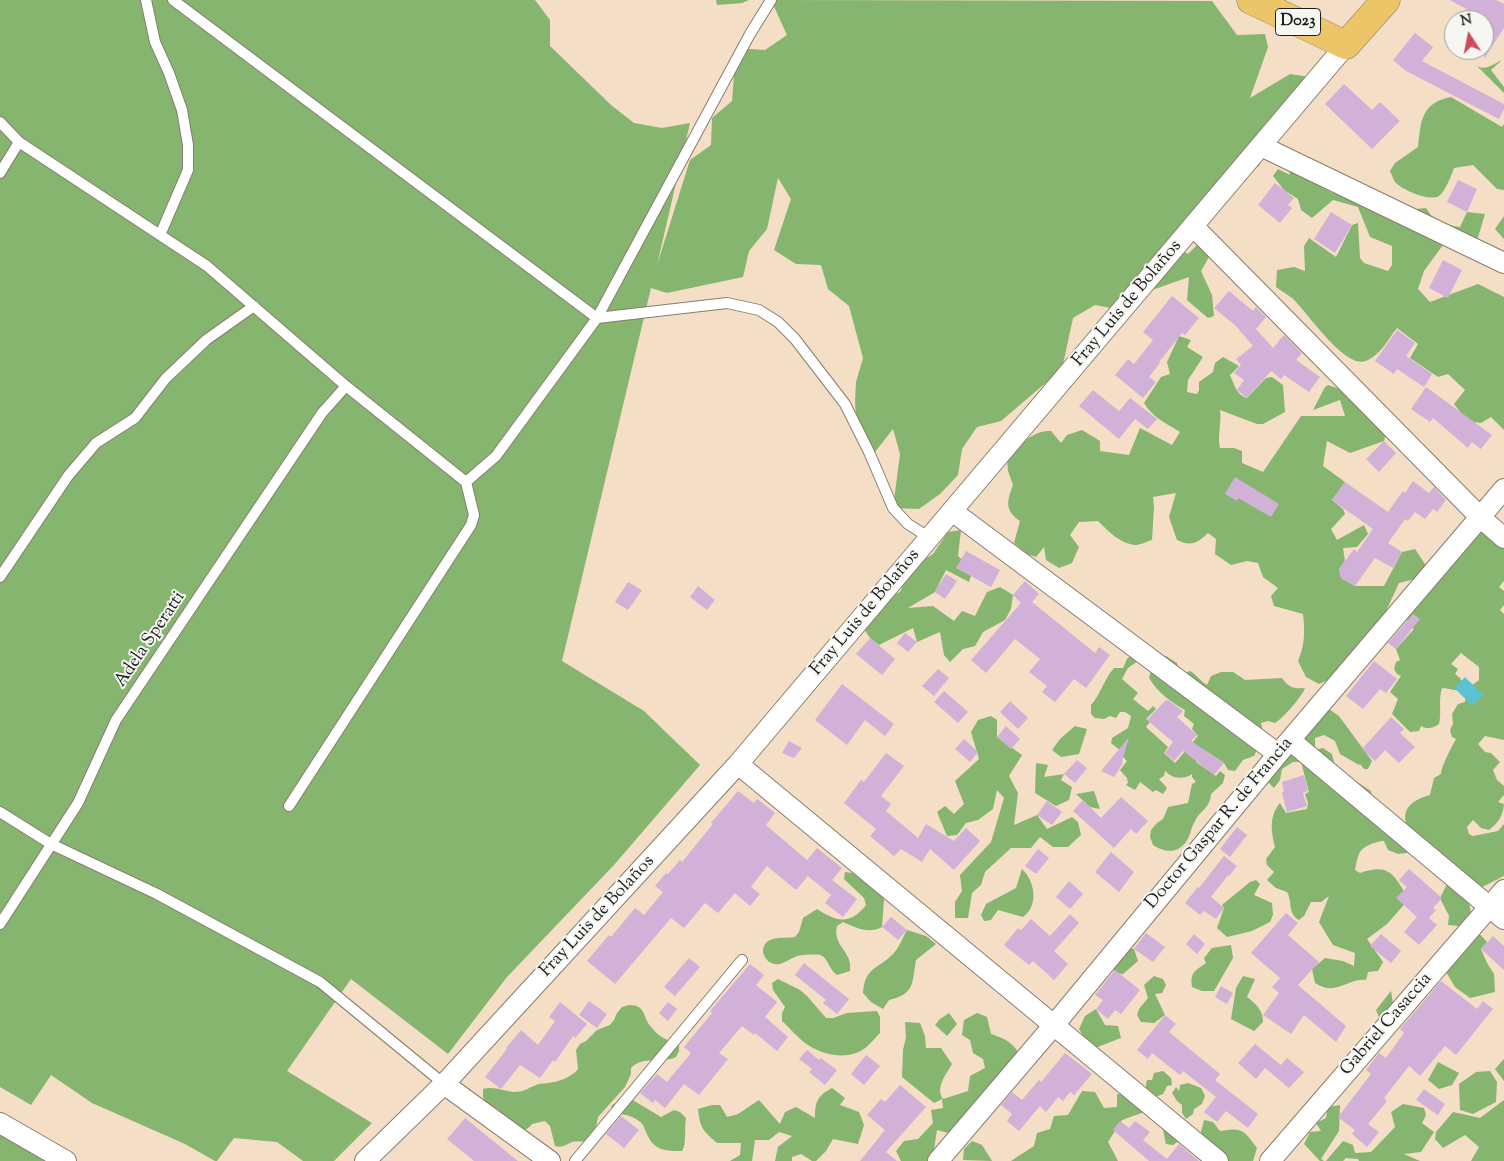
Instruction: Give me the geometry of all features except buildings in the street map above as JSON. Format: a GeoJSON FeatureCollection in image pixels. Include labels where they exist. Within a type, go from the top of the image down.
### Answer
{"type":"FeatureCollection","features":[{"type":"Feature","properties":{"kind":"main road","name":"D023"},"geometry":{"type":"LineString","coordinates":[[1250,0],[1346,45]]}},
{"type":"Feature","properties":{"kind":"main road"},"geometry":{"type":"LineString","coordinates":[[1346,45],[1386,0]]}},
{"type":"Feature","properties":{"kind":"street","name":"Fray Luis de Bolaños"},"geometry":{"type":"LineString","coordinates":[[366,1161],[444,1084],[738,764],[1346,45]]}},
{"type":"Feature","properties":{"kind":"street"},"geometry":{"type":"LineString","coordinates":[[1261,146],[1504,263]]}},
{"type":"Feature","properties":{"kind":"street"},"geometry":{"type":"LineString","coordinates":[[1193,226],[1480,517],[1504,538]]}},
{"type":"Feature","properties":{"kind":"street","name":"Doctor Gaspar R. de Francia"},"geometry":{"type":"LineString","coordinates":[[938,1161],[1054,1025],[1284,747],[1504,489]]}},
{"type":"Feature","properties":{"kind":"street"},"geometry":{"type":"LineString","coordinates":[[952,511],[1284,747],[1497,913]]}},
{"type":"Feature","properties":{"kind":"street"},"geometry":{"type":"LineString","coordinates":[[738,764],[1218,1161]]}},
{"type":"Feature","properties":{"kind":"street","name":"Gabriel Casaccia"},"geometry":{"type":"LineString","coordinates":[[1270,1161],[1497,913],[1504,890]]}},
{"type":"Feature","properties":{"kind":"street"},"geometry":{"type":"LineString","coordinates":[[444,1084],[550,1161]]}},
{"type":"Feature","properties":{"kind":"street"},"geometry":{"type":"LineString","coordinates":[[0,1124],[66,1161]]}},
{"type":"Feature","properties":{"kind":"lane"},"geometry":{"type":"LineString","coordinates":[[146,0],[155,42],[170,73],[182,110],[188,145],[188,170],[160,235]]}},
{"type":"Feature","properties":{"kind":"lane"},"geometry":{"type":"LineString","coordinates":[[172,0],[597,318],[727,304],[758,310],[772,318],[795,339],[845,404],[869,452],[893,508],[908,524],[930,538]]}},
{"type":"Feature","properties":{"kind":"lane"},"geometry":{"type":"LineString","coordinates":[[466,482],[496,456],[597,318],[750,34],[771,0]]}},
{"type":"Feature","properties":{"kind":"lane"},"geometry":{"type":"LineString","coordinates":[[0,122],[19,142],[207,266],[346,386],[466,482],[474,515],[471,525],[289,806]]}},
{"type":"Feature","properties":{"kind":"lane"},"geometry":{"type":"LineString","coordinates":[[0,173],[19,142]]}},
{"type":"Feature","properties":{"kind":"lane"},"geometry":{"type":"LineString","coordinates":[[0,577],[68,476],[96,444],[135,418],[166,378],[206,340],[254,306]]}},
{"type":"Feature","properties":{"kind":"lane","name":"Adela Speratti"},"geometry":{"type":"LineString","coordinates":[[0,924],[78,803],[116,720],[322,413],[346,386]]}},
{"type":"Feature","properties":{"kind":"lane"},"geometry":{"type":"LineString","coordinates":[[0,812],[52,844],[158,894],[320,982],[444,1084]]}},
{"type":"Feature","properties":{"kind":"lane"},"geometry":{"type":"LineString","coordinates":[[575,1161],[742,960]]}},
{"type":"Feature","properties":{"kind":"green space"},"geometry":{"type":"Polygon","coordinates":[[[0,0],[535,0],[550,20],[550,46],[611,105],[634,123],[662,128],[690,123],[657,265],[690,160],[711,145],[712,118],[732,101],[736,48],[765,50],[787,35],[771,0],[1212,1],[1237,35],[1265,34],[1268,47],[1250,98],[1290,74],[1310,77],[1273,131],[1259,166],[1230,182],[1177,247],[1188,254],[1206,236],[1220,238],[1201,271],[1212,295],[1214,316],[1208,318],[1187,300],[1189,277],[1141,294],[1121,310],[1095,305],[1073,318],[1062,369],[1001,421],[977,427],[962,449],[958,475],[940,494],[919,509],[893,508],[900,454],[893,429],[875,452],[857,428],[856,382],[863,358],[849,306],[828,289],[821,265],[796,264],[774,250],[791,199],[778,178],[767,229],[749,251],[743,277],[667,293],[651,288],[562,661],[644,711],[700,765],[614,865],[507,977],[448,1054],[351,979],[287,1071],[372,1123],[334,1161],[303,1161],[277,1142],[234,1138],[217,1161],[215,1161],[185,1144],[92,1103],[51,1075],[31,1105],[0,1087],[0,0]]]}},
{"type":"Feature","properties":{"kind":"green space"},"geometry":{"type":"Polygon","coordinates":[[[716,0],[749,0],[742,3],[717,5],[716,0]]]}},
{"type":"Feature","properties":{"kind":"green space"},"geometry":{"type":"Polygon","coordinates":[[[1502,60],[1491,70],[1504,87],[1504,93],[1477,66],[1483,68],[1502,60]]]}},
{"type":"Feature","properties":{"kind":"green space"},"geometry":{"type":"Polygon","coordinates":[[[1451,97],[1502,127],[1504,124],[1504,190],[1497,189],[1473,165],[1454,168],[1444,190],[1439,196],[1435,197],[1416,194],[1394,181],[1390,171],[1395,163],[1418,147],[1422,121],[1428,109],[1441,100],[1451,97]]]}},
{"type":"Feature","properties":{"kind":"green space"},"geometry":{"type":"Polygon","coordinates":[[[1288,167],[1332,193],[1343,183],[1361,195],[1386,194],[1395,211],[1426,208],[1437,224],[1460,227],[1467,212],[1485,214],[1476,244],[1443,245],[1424,271],[1418,289],[1430,302],[1478,284],[1504,297],[1504,430],[1491,417],[1481,423],[1467,421],[1454,404],[1465,390],[1448,374],[1438,377],[1410,358],[1418,344],[1397,328],[1376,355],[1366,361],[1357,361],[1337,348],[1292,298],[1276,287],[1277,270],[1294,267],[1305,271],[1304,246],[1309,238],[1336,257],[1352,225],[1358,223],[1360,258],[1364,263],[1388,271],[1392,265],[1392,246],[1370,237],[1358,207],[1333,200],[1312,218],[1301,210],[1298,199],[1284,190],[1273,176],[1278,169],[1290,175],[1288,167]]]}},
{"type":"Feature","properties":{"kind":"green space"},"geometry":{"type":"Polygon","coordinates":[[[1504,216],[1504,239],[1495,229],[1504,216]]]}},
{"type":"Feature","properties":{"kind":"green space"},"geometry":{"type":"Polygon","coordinates":[[[1179,336],[1191,340],[1187,347],[1203,357],[1188,380],[1187,392],[1197,394],[1199,382],[1213,372],[1215,363],[1223,357],[1239,366],[1230,375],[1236,389],[1244,397],[1247,398],[1266,378],[1272,377],[1283,385],[1285,412],[1263,424],[1257,424],[1220,410],[1220,448],[1234,448],[1242,451],[1242,463],[1263,472],[1301,416],[1345,416],[1340,400],[1313,410],[1325,387],[1328,385],[1368,398],[1390,415],[1384,441],[1350,453],[1327,441],[1323,466],[1345,482],[1332,500],[1343,509],[1345,514],[1331,529],[1337,540],[1364,525],[1368,534],[1357,547],[1343,548],[1345,561],[1339,569],[1341,578],[1355,586],[1384,586],[1402,552],[1415,549],[1425,564],[1423,577],[1399,583],[1387,609],[1386,626],[1344,673],[1319,684],[1306,677],[1298,661],[1304,638],[1303,614],[1274,606],[1271,596],[1278,588],[1263,577],[1258,563],[1247,561],[1231,565],[1215,554],[1216,539],[1208,533],[1194,543],[1177,540],[1169,517],[1176,493],[1153,497],[1152,540],[1140,544],[1130,544],[1120,540],[1098,521],[1079,522],[1070,535],[1079,547],[1072,563],[1059,568],[1046,560],[1044,547],[1036,557],[1027,554],[1014,543],[1020,521],[1011,513],[1008,505],[1013,485],[1008,471],[1007,459],[1021,444],[1032,436],[1044,431],[1051,431],[1061,443],[1067,435],[1082,430],[1100,441],[1100,451],[1129,455],[1140,428],[1172,445],[1180,432],[1155,416],[1144,403],[1161,377],[1170,374],[1167,362],[1179,336]]]}},
{"type":"Feature","properties":{"kind":"green space"},"geometry":{"type":"Polygon","coordinates":[[[1490,523],[1504,529],[1504,581],[1499,587],[1504,591],[1504,605],[1500,610],[1504,614],[1504,740],[1485,736],[1478,744],[1485,752],[1491,753],[1500,762],[1493,770],[1497,780],[1504,786],[1504,795],[1498,802],[1504,804],[1500,819],[1489,830],[1481,828],[1473,820],[1467,827],[1469,834],[1473,836],[1498,831],[1504,824],[1504,876],[1468,896],[1473,927],[1487,942],[1481,949],[1494,974],[1495,992],[1470,998],[1455,987],[1442,965],[1460,926],[1448,925],[1449,916],[1440,898],[1448,882],[1407,825],[1405,819],[1410,805],[1430,795],[1434,778],[1441,774],[1456,739],[1452,737],[1450,730],[1453,724],[1452,714],[1458,704],[1465,702],[1467,689],[1479,680],[1479,667],[1461,653],[1451,664],[1458,669],[1455,674],[1460,678],[1463,685],[1460,690],[1442,688],[1439,724],[1428,728],[1421,726],[1419,731],[1410,732],[1392,714],[1398,699],[1390,692],[1401,676],[1394,669],[1396,662],[1400,660],[1396,649],[1414,629],[1410,626],[1403,610],[1464,545],[1490,523]]]}},
{"type":"Feature","properties":{"kind":"green space"},"geometry":{"type":"Polygon","coordinates":[[[961,530],[958,556],[973,569],[969,582],[946,570],[935,592],[908,608],[933,606],[954,621],[962,611],[975,616],[987,592],[1000,587],[1013,595],[1011,609],[1005,620],[983,632],[975,646],[963,649],[950,662],[944,655],[940,632],[917,642],[913,628],[879,645],[870,638],[864,629],[875,604],[900,592],[911,568],[933,554],[948,532],[961,530]]]}},
{"type":"Feature","properties":{"kind":"green space"},"geometry":{"type":"Polygon","coordinates":[[[1136,651],[1142,658],[1128,668],[1122,679],[1138,693],[1133,699],[1148,711],[1153,706],[1156,709],[1146,719],[1150,722],[1146,727],[1168,747],[1164,753],[1175,763],[1198,736],[1192,729],[1194,724],[1184,716],[1185,710],[1165,697],[1149,678],[1154,665],[1162,657],[1166,656],[1177,663],[1179,671],[1186,673],[1190,671],[1195,674],[1207,685],[1211,676],[1221,672],[1233,672],[1245,680],[1282,678],[1292,687],[1305,688],[1296,702],[1279,720],[1275,723],[1268,721],[1261,723],[1262,736],[1254,756],[1243,760],[1235,771],[1228,770],[1224,763],[1206,751],[1196,762],[1216,776],[1220,771],[1225,775],[1223,783],[1211,794],[1209,803],[1197,817],[1184,845],[1172,851],[1162,850],[1153,845],[1150,837],[1151,830],[1163,819],[1168,807],[1188,803],[1192,784],[1196,782],[1192,774],[1178,778],[1171,776],[1165,771],[1164,776],[1159,779],[1167,788],[1163,794],[1156,790],[1153,792],[1140,782],[1135,790],[1126,785],[1128,783],[1127,778],[1120,770],[1127,761],[1121,751],[1111,743],[1112,738],[1128,728],[1131,716],[1125,712],[1120,712],[1116,718],[1110,716],[1104,719],[1095,718],[1091,714],[1091,705],[1111,672],[1114,668],[1123,668],[1127,659],[1136,651]]]}},
{"type":"Feature","properties":{"kind":"green space"},"geometry":{"type":"Polygon","coordinates":[[[1320,703],[1339,716],[1372,761],[1368,769],[1364,769],[1360,764],[1340,754],[1335,741],[1324,735],[1315,738],[1315,750],[1323,748],[1332,754],[1337,775],[1354,780],[1371,791],[1372,808],[1406,847],[1407,853],[1398,854],[1388,850],[1384,841],[1370,844],[1361,851],[1355,870],[1360,873],[1370,870],[1385,870],[1395,878],[1409,899],[1387,924],[1367,939],[1383,962],[1378,971],[1368,972],[1366,980],[1359,980],[1335,988],[1322,987],[1315,983],[1312,969],[1325,958],[1343,961],[1354,966],[1355,953],[1333,945],[1319,922],[1329,896],[1321,902],[1311,902],[1304,916],[1299,920],[1293,914],[1287,892],[1276,888],[1267,880],[1274,872],[1267,865],[1266,859],[1275,847],[1272,824],[1276,808],[1280,803],[1286,813],[1307,809],[1308,803],[1305,794],[1309,792],[1301,762],[1293,762],[1282,769],[1280,780],[1274,788],[1264,778],[1320,703]]]}},
{"type":"Feature","properties":{"kind":"green space"},"geometry":{"type":"Polygon","coordinates":[[[991,716],[997,720],[997,737],[1022,755],[1009,776],[1018,793],[1014,825],[1037,815],[1047,829],[1072,817],[1078,822],[1081,835],[1068,847],[1053,847],[1040,837],[1031,848],[1011,848],[985,872],[981,885],[972,893],[968,918],[955,918],[955,902],[962,891],[960,875],[991,842],[1004,798],[997,790],[993,809],[978,820],[966,823],[957,835],[947,836],[937,812],[945,806],[954,814],[964,804],[955,781],[979,759],[971,732],[978,720],[991,716]]]}},
{"type":"Feature","properties":{"kind":"green space"},"geometry":{"type":"Polygon","coordinates":[[[1075,726],[1087,729],[1079,754],[1061,757],[1052,750],[1060,739],[1075,726]]]}},
{"type":"Feature","properties":{"kind":"green space"},"geometry":{"type":"Polygon","coordinates":[[[1036,763],[1048,765],[1044,777],[1064,774],[1061,780],[1072,787],[1069,800],[1056,806],[1035,793],[1036,763]]]}},
{"type":"Feature","properties":{"kind":"green space"},"geometry":{"type":"Polygon","coordinates":[[[1094,791],[1100,809],[1090,807],[1076,794],[1094,791]]]}},
{"type":"Feature","properties":{"kind":"green space"},"geometry":{"type":"Polygon","coordinates":[[[1022,869],[1030,880],[1033,893],[1033,900],[1028,912],[1023,917],[998,910],[991,920],[984,921],[981,915],[986,904],[1016,888],[1022,869]]]}},
{"type":"Feature","properties":{"kind":"green space"},"geometry":{"type":"Polygon","coordinates":[[[845,872],[860,874],[882,894],[884,900],[882,927],[867,930],[843,922],[837,926],[837,939],[849,958],[850,971],[837,975],[825,958],[818,955],[797,956],[779,964],[768,961],[763,951],[767,942],[776,938],[795,937],[799,932],[803,918],[817,909],[831,917],[843,919],[855,916],[866,905],[864,898],[844,879],[845,872]]]}},
{"type":"Feature","properties":{"kind":"green space"},"geometry":{"type":"Polygon","coordinates":[[[1256,880],[1260,884],[1254,895],[1272,903],[1273,915],[1270,922],[1252,931],[1227,937],[1217,928],[1224,908],[1222,905],[1250,882],[1256,880]]]}},
{"type":"Feature","properties":{"kind":"green space"},"geometry":{"type":"Polygon","coordinates":[[[907,930],[926,936],[936,944],[916,960],[913,981],[908,991],[897,998],[889,1000],[883,1009],[871,1002],[863,993],[866,978],[869,973],[895,952],[907,930]]]}},
{"type":"Feature","properties":{"kind":"green space"},"geometry":{"type":"Polygon","coordinates":[[[1231,945],[1233,958],[1214,991],[1202,991],[1192,987],[1193,975],[1196,970],[1206,963],[1204,958],[1212,948],[1231,945]]]}},
{"type":"Feature","properties":{"kind":"green space"},"geometry":{"type":"Polygon","coordinates":[[[1121,947],[1134,949],[1138,961],[1123,974],[1116,973],[1110,964],[1121,947]]]}},
{"type":"Feature","properties":{"kind":"green space"},"geometry":{"type":"Polygon","coordinates":[[[1154,976],[1163,979],[1166,985],[1162,993],[1155,994],[1165,1015],[1154,1023],[1141,1022],[1137,1015],[1139,1009],[1148,998],[1144,985],[1154,976]]]}},
{"type":"Feature","properties":{"kind":"green space"},"geometry":{"type":"Polygon","coordinates":[[[1243,976],[1255,979],[1247,997],[1262,1014],[1263,1022],[1254,1031],[1231,1019],[1236,988],[1243,976]]]}},
{"type":"Feature","properties":{"kind":"green space"},"geometry":{"type":"Polygon","coordinates":[[[778,979],[800,990],[826,1018],[833,1018],[847,1013],[877,1011],[880,1017],[880,1033],[863,1050],[850,1055],[829,1054],[810,1047],[782,1021],[782,1013],[785,1007],[773,990],[772,983],[778,979]]]}},
{"type":"Feature","properties":{"kind":"green space"},"geometry":{"type":"Polygon","coordinates":[[[1391,991],[1395,1016],[1381,1022],[1376,1010],[1391,991]]]}},
{"type":"Feature","properties":{"kind":"green space"},"geometry":{"type":"Polygon","coordinates":[[[629,1005],[639,1007],[649,1024],[658,1034],[667,1040],[679,1044],[679,1051],[676,1057],[641,1062],[631,1068],[631,1074],[625,1087],[598,1117],[595,1132],[586,1141],[555,1146],[550,1126],[545,1121],[532,1124],[525,1130],[509,1128],[498,1109],[486,1103],[483,1097],[483,1089],[491,1088],[517,1092],[540,1084],[560,1081],[572,1075],[578,1069],[576,1050],[580,1044],[597,1030],[610,1025],[622,1007],[629,1005]]]}},
{"type":"Feature","properties":{"kind":"green space"},"geometry":{"type":"Polygon","coordinates":[[[1096,1009],[1105,1025],[1118,1026],[1121,1038],[1095,1048],[1085,1039],[1079,1029],[1085,1016],[1096,1009]]]}},
{"type":"Feature","properties":{"kind":"green space"},"geometry":{"type":"Polygon","coordinates":[[[949,1013],[957,1024],[947,1036],[935,1025],[949,1013]]]}},
{"type":"Feature","properties":{"kind":"green space"},"geometry":{"type":"Polygon","coordinates":[[[977,1013],[987,1017],[991,1034],[1012,1044],[1025,1063],[952,1134],[937,1130],[933,1156],[928,1161],[901,1161],[896,1151],[904,1141],[918,1139],[933,1123],[931,1110],[943,1108],[942,1099],[934,1103],[902,1077],[903,1050],[906,1037],[905,1022],[920,1023],[925,1036],[926,1048],[941,1048],[952,1064],[941,1086],[940,1090],[943,1099],[968,1091],[970,1076],[985,1068],[983,1059],[973,1053],[970,1040],[962,1035],[964,1020],[977,1013]]]}},
{"type":"Feature","properties":{"kind":"green space"},"geometry":{"type":"Polygon","coordinates":[[[1504,1059],[1504,1081],[1495,1069],[1504,1059]]]}},
{"type":"Feature","properties":{"kind":"green space"},"geometry":{"type":"Polygon","coordinates":[[[1438,1062],[1459,1073],[1452,1085],[1439,1089],[1428,1080],[1438,1062]]]}},
{"type":"Feature","properties":{"kind":"green space"},"geometry":{"type":"Polygon","coordinates":[[[1163,1071],[1171,1078],[1172,1085],[1167,1086],[1163,1094],[1155,1097],[1147,1111],[1122,1120],[1108,1142],[1118,1161],[1011,1161],[1034,1146],[1037,1133],[1050,1129],[1054,1116],[1068,1115],[1082,1091],[1095,1092],[1104,1108],[1117,1107],[1117,1094],[1154,1097],[1146,1088],[1147,1080],[1152,1080],[1154,1073],[1163,1071]]]}},
{"type":"Feature","properties":{"kind":"green space"},"geometry":{"type":"Polygon","coordinates":[[[1490,1071],[1497,1082],[1496,1102],[1473,1114],[1460,1110],[1459,1084],[1476,1072],[1490,1071]]]}},
{"type":"Feature","properties":{"kind":"green space"},"geometry":{"type":"Polygon","coordinates":[[[1188,1083],[1201,1088],[1205,1096],[1202,1104],[1194,1109],[1193,1114],[1186,1119],[1182,1113],[1182,1105],[1172,1093],[1176,1087],[1179,1091],[1180,1085],[1188,1083]]]}},
{"type":"Feature","properties":{"kind":"green space"},"geometry":{"type":"Polygon","coordinates":[[[832,1088],[845,1098],[840,1105],[859,1112],[864,1125],[858,1144],[833,1139],[826,1151],[816,1161],[812,1161],[801,1154],[792,1157],[792,1161],[775,1161],[778,1147],[792,1136],[779,1132],[769,1140],[755,1140],[752,1161],[730,1161],[740,1155],[741,1143],[717,1143],[705,1132],[701,1125],[698,1109],[720,1105],[727,1117],[738,1114],[759,1100],[780,1124],[785,1112],[796,1107],[815,1118],[818,1100],[832,1088]]]}},
{"type":"Feature","properties":{"kind":"green space"},"geometry":{"type":"Polygon","coordinates":[[[624,1098],[631,1099],[661,1117],[674,1110],[680,1112],[686,1118],[684,1148],[682,1151],[666,1150],[657,1147],[650,1140],[641,1122],[628,1115],[610,1112],[612,1105],[624,1098]]]}},
{"type":"Feature","properties":{"kind":"green space"},"geometry":{"type":"Polygon","coordinates":[[[1504,1100],[1504,1161],[1471,1161],[1479,1147],[1465,1135],[1443,1148],[1435,1139],[1436,1132],[1453,1112],[1480,1118],[1504,1100]]]}},
{"type":"Feature","properties":{"kind":"green space"},"geometry":{"type":"Polygon","coordinates":[[[1403,1104],[1424,1108],[1426,1115],[1422,1123],[1434,1132],[1421,1152],[1404,1154],[1420,1161],[1359,1161],[1358,1159],[1346,1158],[1343,1161],[1326,1161],[1343,1141],[1353,1145],[1355,1153],[1371,1152],[1395,1127],[1391,1112],[1403,1104]]]}},
{"type":"Feature","properties":{"kind":"green space"},"geometry":{"type":"Polygon","coordinates":[[[1340,1105],[1339,1131],[1321,1159],[1324,1161],[1320,1161],[1304,1144],[1310,1132],[1321,1131],[1316,1123],[1326,1118],[1328,1107],[1340,1105]]]}},
{"type":"Feature","properties":{"kind":"green space"},"geometry":{"type":"Polygon","coordinates":[[[1204,1120],[1213,1122],[1220,1131],[1233,1129],[1242,1131],[1257,1148],[1253,1161],[1216,1161],[1180,1140],[1173,1145],[1166,1144],[1163,1130],[1168,1125],[1200,1136],[1204,1120]]]}},
{"type":"Feature","properties":{"kind":"green space"},"geometry":{"type":"Polygon","coordinates":[[[0,1127],[51,1161],[0,1161],[0,1127]]]}},
{"type":"Feature","properties":{"kind":"green space"},"geometry":{"type":"Polygon","coordinates":[[[972,1141],[982,1145],[992,1161],[963,1160],[964,1149],[972,1141]]]}},
{"type":"Feature","properties":{"kind":"water"},"geometry":{"type":"Polygon","coordinates":[[[1465,677],[1483,695],[1472,705],[1454,688],[1465,677]]]}}]}
